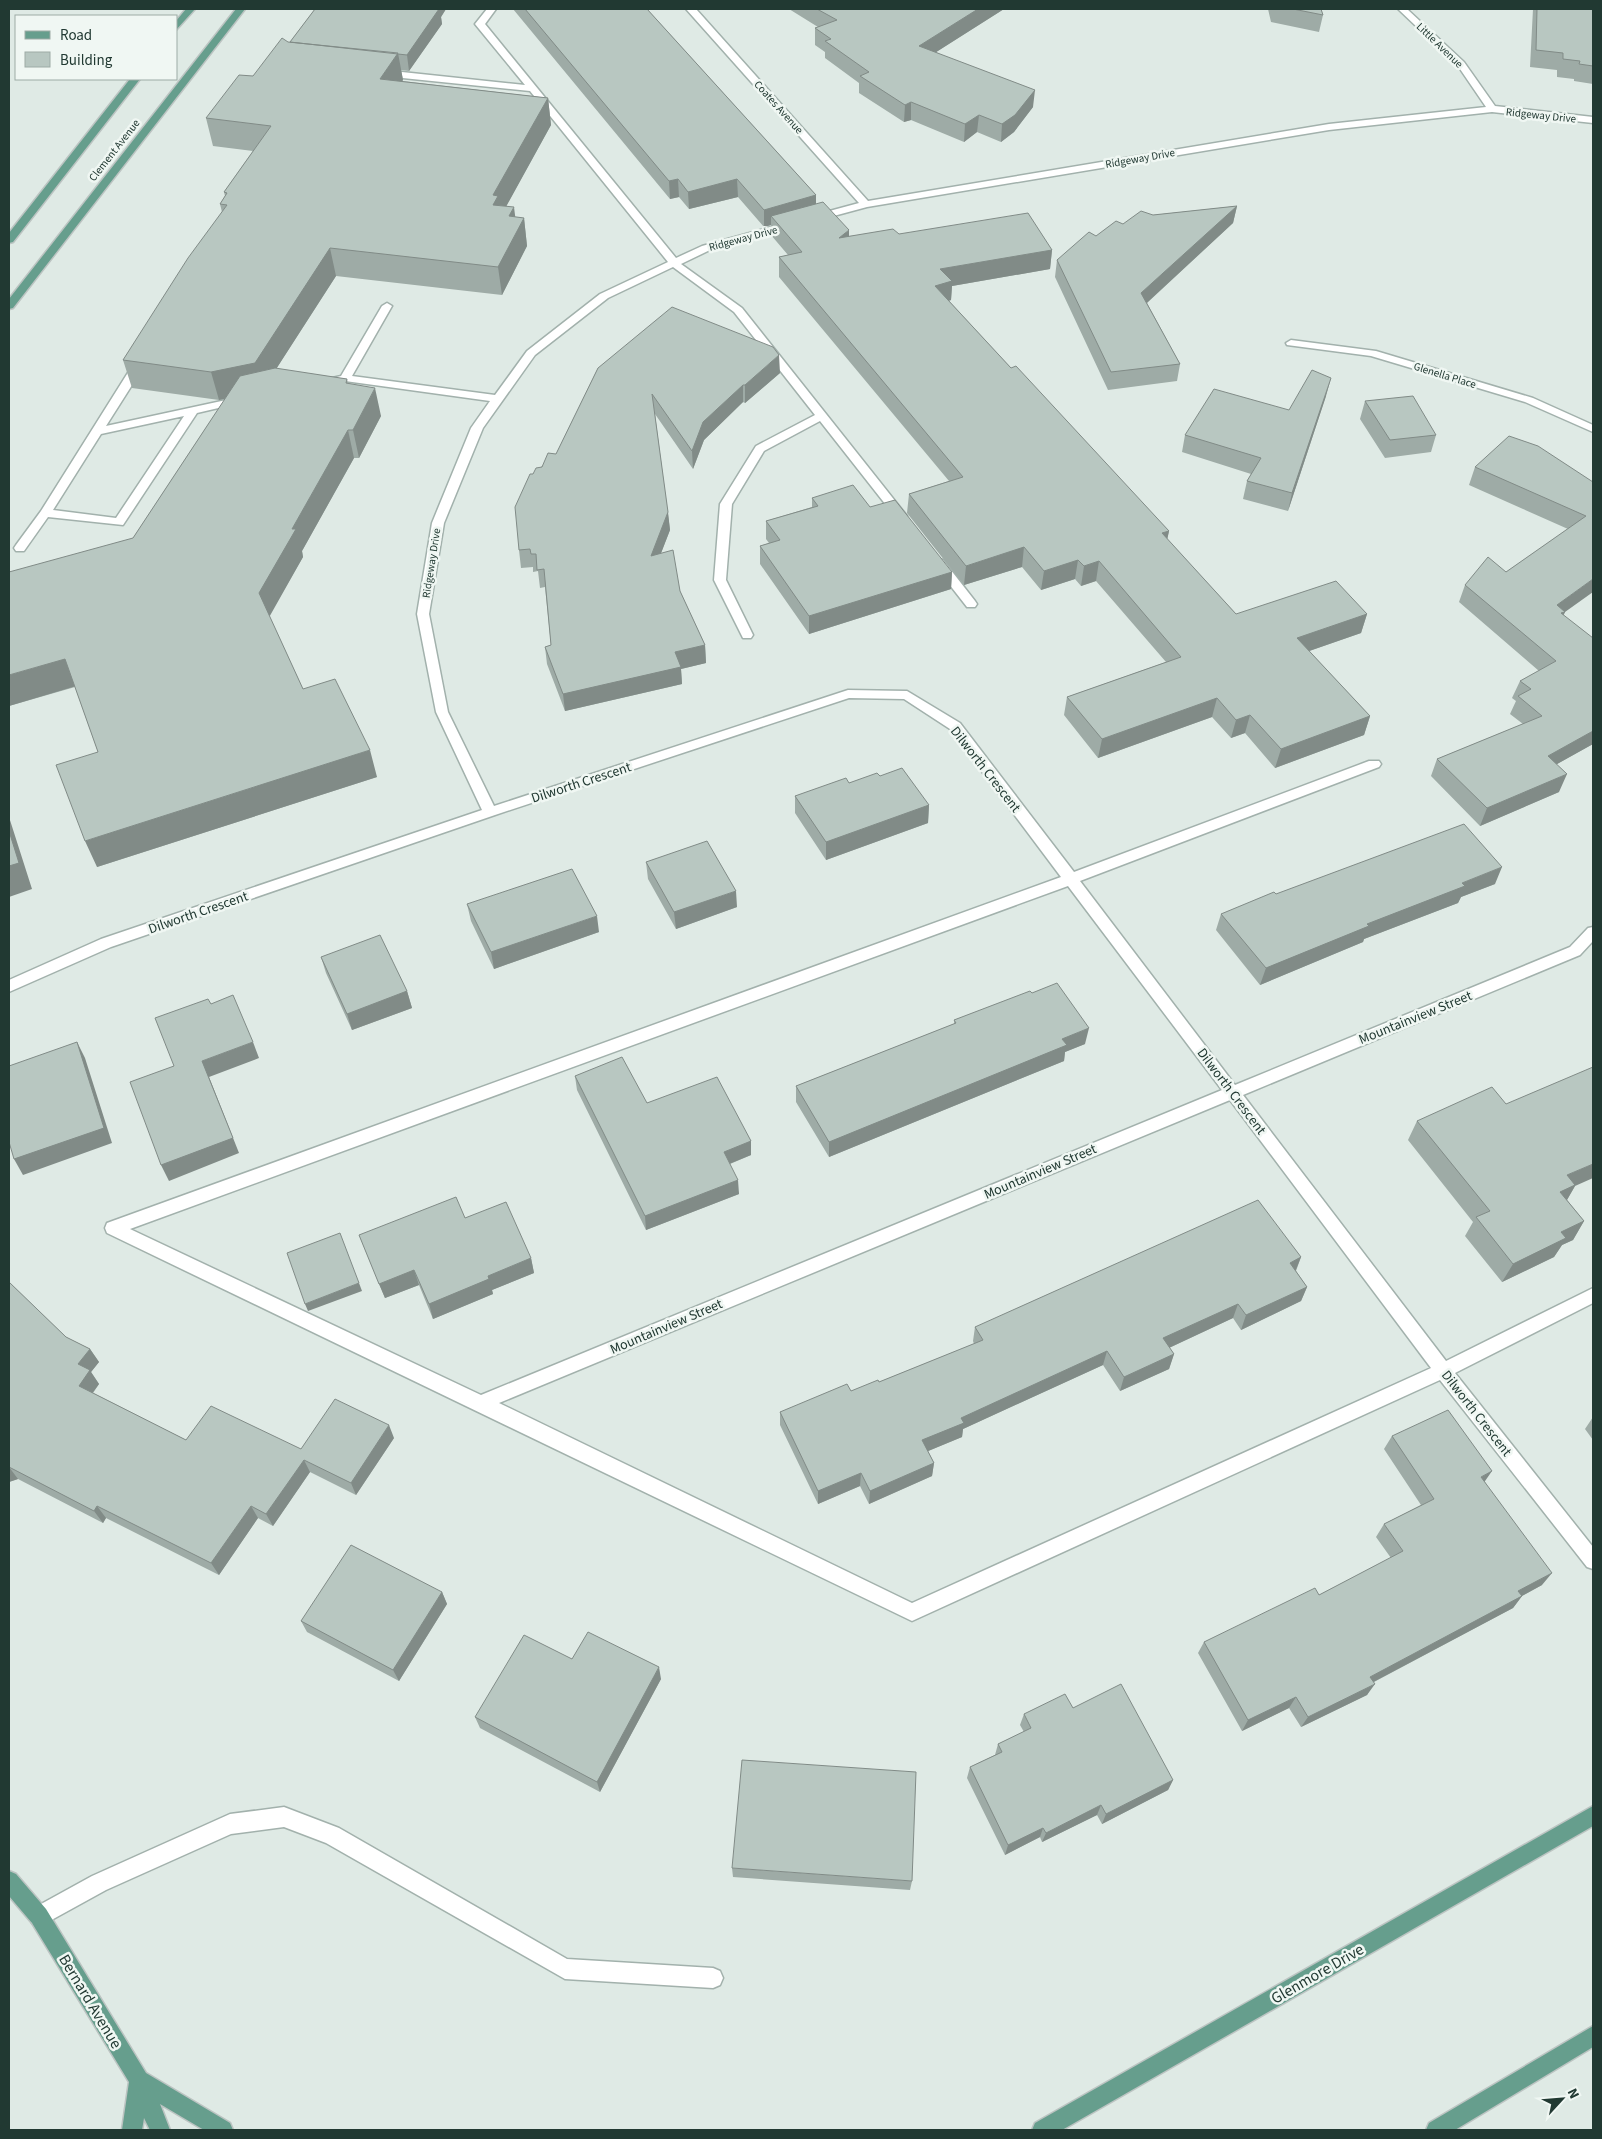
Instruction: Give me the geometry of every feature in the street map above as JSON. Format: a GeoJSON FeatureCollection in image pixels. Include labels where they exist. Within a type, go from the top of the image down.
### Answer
{"type":"FeatureCollection","features":[{"type":"Feature","properties":{"kind":"main road"},"geometry":{"type":"LineString","coordinates":[[178,24],[190,9]]}},
{"type":"Feature","properties":{"kind":"main road","name":"Clement Avenue"},"geometry":{"type":"LineString","coordinates":[[9,306],[240,9]]}},
{"type":"Feature","properties":{"kind":"main road","name":"Clement Avenue"},"geometry":{"type":"LineString","coordinates":[[9,240],[134,80]]}},
{"type":"Feature","properties":{"kind":"main road","name":"Glenmore Drive"},"geometry":{"type":"LineString","coordinates":[[1042,2130],[1593,1815]]}},
{"type":"Feature","properties":{"kind":"main road","name":"Bernard Avenue"},"geometry":{"type":"LineString","coordinates":[[9,1881],[39,1916],[139,2080],[160,2130]]}},
{"type":"Feature","properties":{"kind":"main road"},"geometry":{"type":"LineString","coordinates":[[1436,2130],[1593,2036]]}},
{"type":"Feature","properties":{"kind":"main road"},"geometry":{"type":"LineString","coordinates":[[132,2130],[139,2080],[223,2130]]}},
{"type":"Feature","properties":{"kind":"street"},"geometry":{"type":"LineString","coordinates":[[491,9],[480,24],[674,263],[738,310],[912,529]]}},
{"type":"Feature","properties":{"kind":"street","name":"Coates Avenue"},"geometry":{"type":"LineString","coordinates":[[691,9],[866,204]]}},
{"type":"Feature","properties":{"kind":"street","name":"Little Avenue"},"geometry":{"type":"LineString","coordinates":[[1402,9],[1461,64],[1492,109]]}},
{"type":"Feature","properties":{"kind":"street"},"geometry":{"type":"LineString","coordinates":[[370,72],[533,89]]}},
{"type":"Feature","properties":{"kind":"street","name":"Ridgeway Drive"},"geometry":{"type":"LineString","coordinates":[[490,812],[442,712],[423,614],[438,523],[477,428],[530,353],[604,296],[706,248],[866,204],[1329,127],[1492,109],[1593,120]]}},
{"type":"Feature","properties":{"kind":"street"},"geometry":{"type":"LineString","coordinates":[[346,378],[387,306]]}},
{"type":"Feature","properties":{"kind":"street","name":"Glenella Place"},"geometry":{"type":"LineString","coordinates":[[1291,343],[1372,353],[1529,400],[1593,429]]}},
{"type":"Feature","properties":{"kind":"street"},"geometry":{"type":"LineString","coordinates":[[20,548],[45,513],[148,350]]}},
{"type":"Feature","properties":{"kind":"street"},"geometry":{"type":"LineString","coordinates":[[307,386],[346,378],[497,399]]}},
{"type":"Feature","properties":{"kind":"street"},"geometry":{"type":"LineString","coordinates":[[97,431],[250,398]]}},
{"type":"Feature","properties":{"kind":"street"},"geometry":{"type":"LineString","coordinates":[[45,513],[118,522],[193,410]]}},
{"type":"Feature","properties":{"kind":"street"},"geometry":{"type":"LineString","coordinates":[[747,635],[720,580],[726,504],[760,449],[823,415]]}},
{"type":"Feature","properties":{"kind":"street"},"geometry":{"type":"LineString","coordinates":[[929,551],[971,604]]}},
{"type":"Feature","properties":{"kind":"street","name":"Dilworth Crescent"},"geometry":{"type":"LineString","coordinates":[[9,986],[106,943],[490,812],[848,694],[907,695],[955,726],[1443,1371],[1593,1561]]}},
{"type":"Feature","properties":{"kind":"street"},"geometry":{"type":"LineString","coordinates":[[1374,764],[1071,880],[113,1228],[482,1403],[912,1612],[1443,1371],[1593,1295]]}},
{"type":"Feature","properties":{"kind":"street","name":"Mountainview Street"},"geometry":{"type":"LineString","coordinates":[[482,1403],[1574,951],[1593,932]]}},
{"type":"Feature","properties":{"kind":"street"},"geometry":{"type":"LineString","coordinates":[[39,1916],[99,1883],[230,1824],[284,1817],[332,1835],[565,1969],[713,1978]]}},
{"type":"Feature","properties":{"kind":"building"},"geometry":{"type":"Polygon","coordinates":[[[315,9],[439,9],[407,55],[290,42],[315,9]]]}},
{"type":"Feature","properties":{"kind":"building"},"geometry":{"type":"Polygon","coordinates":[[[525,9],[647,9],[816,195],[764,210],[737,179],[688,192],[678,179],[669,181],[525,9]]]}},
{"type":"Feature","properties":{"kind":"building"},"geometry":{"type":"Polygon","coordinates":[[[817,9],[978,9],[919,46],[1035,90],[1015,115],[1002,124],[979,115],[965,124],[911,102],[905,105],[860,76],[869,72],[825,41],[831,39],[815,28],[837,20],[817,9]]]}},
{"type":"Feature","properties":{"kind":"building"},"geometry":{"type":"Polygon","coordinates":[[[1293,9],[1321,9],[1323,15],[1293,9]]]}},
{"type":"Feature","properties":{"kind":"building"},"geometry":{"type":"Polygon","coordinates":[[[1537,9],[1593,9],[1593,66],[1579,64],[1580,61],[1563,59],[1563,53],[1536,50],[1537,9]]]}},
{"type":"Feature","properties":{"kind":"building"},"geometry":{"type":"Polygon","coordinates":[[[282,38],[288,42],[398,53],[380,79],[548,98],[493,195],[498,196],[493,205],[514,207],[509,216],[524,218],[498,267],[330,248],[255,363],[211,372],[123,360],[188,258],[227,205],[220,204],[227,193],[224,192],[271,126],[206,118],[239,75],[253,76],[282,38]]]}},
{"type":"Feature","properties":{"kind":"building"},"geometry":{"type":"Polygon","coordinates":[[[823,202],[849,230],[839,238],[893,229],[899,234],[1028,213],[1052,250],[940,269],[952,281],[935,286],[1011,368],[1016,366],[1169,531],[1162,533],[1236,614],[1336,581],[1367,614],[1297,638],[1370,716],[1281,749],[1250,715],[1236,720],[1217,698],[1102,739],[1067,697],[1181,657],[1099,561],[1084,566],[1078,560],[1044,571],[1024,547],[966,566],[909,494],[963,477],[779,257],[802,252],[771,216],[823,202]]]}},
{"type":"Feature","properties":{"kind":"building"},"geometry":{"type":"Polygon","coordinates":[[[1237,206],[1141,293],[1180,364],[1111,372],[1057,260],[1089,232],[1096,236],[1116,221],[1123,224],[1141,211],[1153,215],[1237,206]]]}},
{"type":"Feature","properties":{"kind":"building"},"geometry":{"type":"Polygon","coordinates":[[[672,307],[773,347],[779,355],[703,422],[692,451],[652,394],[668,512],[651,556],[673,550],[680,591],[705,645],[675,652],[681,667],[563,694],[545,647],[551,645],[544,569],[537,570],[536,554],[531,554],[530,549],[519,550],[515,507],[530,474],[533,474],[536,468],[542,467],[548,453],[556,454],[598,368],[672,307]]]}},
{"type":"Feature","properties":{"kind":"building"},"geometry":{"type":"Polygon","coordinates":[[[275,368],[347,379],[346,383],[375,388],[353,430],[348,430],[292,529],[296,529],[259,593],[303,689],[335,679],[370,750],[85,841],[56,765],[98,752],[65,659],[9,675],[9,572],[133,538],[240,376],[275,368]]]}},
{"type":"Feature","properties":{"kind":"building"},"geometry":{"type":"Polygon","coordinates":[[[1312,370],[1331,378],[1292,493],[1247,481],[1261,458],[1185,435],[1214,389],[1289,410],[1312,370]]]}},
{"type":"Feature","properties":{"kind":"building"},"geometry":{"type":"Polygon","coordinates":[[[1413,396],[1436,435],[1390,440],[1365,401],[1413,396]]]}},
{"type":"Feature","properties":{"kind":"building"},"geometry":{"type":"Polygon","coordinates":[[[1509,436],[1538,446],[1593,482],[1593,579],[1557,605],[1565,612],[1561,613],[1593,638],[1593,731],[1548,756],[1567,774],[1487,808],[1437,759],[1542,716],[1518,696],[1531,689],[1520,681],[1556,661],[1465,585],[1488,557],[1506,572],[1586,516],[1475,467],[1509,436]]]}},
{"type":"Feature","properties":{"kind":"building"},"geometry":{"type":"Polygon","coordinates":[[[853,485],[870,507],[895,500],[952,572],[809,616],[760,546],[780,540],[766,521],[818,506],[812,498],[853,485]]]}},
{"type":"Feature","properties":{"kind":"building"},"geometry":{"type":"Polygon","coordinates":[[[902,768],[929,805],[826,842],[795,796],[846,778],[849,783],[877,773],[880,776],[902,768]]]}},
{"type":"Feature","properties":{"kind":"building"},"geometry":{"type":"Polygon","coordinates":[[[1464,824],[1502,867],[1462,883],[1465,886],[1367,924],[1369,926],[1266,968],[1221,914],[1274,892],[1276,894],[1464,824]]]}},
{"type":"Feature","properties":{"kind":"building"},"geometry":{"type":"Polygon","coordinates":[[[9,831],[19,863],[9,866],[9,831]]]}},
{"type":"Feature","properties":{"kind":"building"},"geometry":{"type":"Polygon","coordinates":[[[707,841],[736,891],[674,912],[646,862],[707,841]]]}},
{"type":"Feature","properties":{"kind":"building"},"geometry":{"type":"Polygon","coordinates":[[[572,869],[597,916],[491,952],[467,904],[572,869]]]}},
{"type":"Feature","properties":{"kind":"building"},"geometry":{"type":"Polygon","coordinates":[[[380,935],[407,991],[347,1014],[321,957],[380,935]]]}},
{"type":"Feature","properties":{"kind":"building"},"geometry":{"type":"Polygon","coordinates":[[[1057,983],[1089,1028],[1062,1039],[1067,1045],[829,1142],[796,1086],[956,1023],[954,1020],[1030,991],[1032,993],[1057,983]]]}},
{"type":"Feature","properties":{"kind":"building"},"geometry":{"type":"Polygon","coordinates":[[[233,995],[253,1042],[202,1061],[233,1138],[161,1165],[130,1082],[174,1066],[155,1018],[208,999],[211,1004],[233,995]]]}},
{"type":"Feature","properties":{"kind":"building"},"geometry":{"type":"Polygon","coordinates":[[[77,1042],[104,1128],[14,1159],[9,1142],[9,1066],[77,1042]]]}},
{"type":"Feature","properties":{"kind":"building"},"geometry":{"type":"Polygon","coordinates":[[[622,1057],[647,1103],[717,1077],[751,1141],[724,1152],[738,1180],[645,1216],[575,1076],[622,1057]]]}},
{"type":"Feature","properties":{"kind":"building"},"geometry":{"type":"Polygon","coordinates":[[[1593,1067],[1593,1164],[1567,1175],[1575,1185],[1560,1192],[1584,1221],[1561,1232],[1566,1238],[1513,1264],[1476,1217],[1490,1211],[1417,1121],[1492,1087],[1506,1104],[1593,1067]]]}},
{"type":"Feature","properties":{"kind":"building"},"geometry":{"type":"Polygon","coordinates":[[[456,1197],[465,1218],[506,1202],[531,1258],[488,1276],[489,1279],[429,1304],[414,1270],[379,1284],[359,1235],[456,1197]]]}},
{"type":"Feature","properties":{"kind":"building"},"geometry":{"type":"Polygon","coordinates":[[[1258,1200],[1301,1257],[1290,1263],[1307,1287],[1246,1315],[1238,1304],[1163,1338],[1174,1354],[1124,1377],[1107,1351],[961,1418],[964,1423],[922,1440],[934,1463],[870,1491],[861,1473],[818,1491],[780,1412],[847,1384],[851,1391],[878,1380],[879,1382],[983,1340],[975,1327],[1258,1200]]]}},
{"type":"Feature","properties":{"kind":"building"},"geometry":{"type":"Polygon","coordinates":[[[340,1233],[359,1283],[305,1304],[287,1253],[340,1233]]]}},
{"type":"Feature","properties":{"kind":"building"},"geometry":{"type":"Polygon","coordinates":[[[9,1282],[66,1337],[90,1349],[78,1364],[90,1370],[79,1386],[186,1440],[211,1406],[301,1449],[335,1399],[389,1425],[351,1483],[304,1460],[266,1514],[251,1506],[211,1563],[97,1506],[94,1511],[9,1467],[9,1282]]]}},
{"type":"Feature","properties":{"kind":"building"},"geometry":{"type":"Polygon","coordinates":[[[1448,1410],[1492,1471],[1481,1477],[1552,1573],[1518,1591],[1522,1596],[1370,1677],[1375,1684],[1308,1717],[1296,1697],[1248,1720],[1204,1642],[1315,1588],[1319,1595],[1403,1551],[1384,1524],[1434,1499],[1392,1436],[1448,1410]]]}},
{"type":"Feature","properties":{"kind":"building"},"geometry":{"type":"Polygon","coordinates":[[[351,1545],[442,1592],[393,1670],[301,1621],[351,1545]]]}},
{"type":"Feature","properties":{"kind":"building"},"geometry":{"type":"Polygon","coordinates":[[[588,1632],[659,1667],[597,1782],[475,1717],[524,1635],[572,1659],[588,1632]]]}},
{"type":"Feature","properties":{"kind":"building"},"geometry":{"type":"Polygon","coordinates":[[[1121,1684],[1173,1780],[1106,1814],[1101,1805],[1046,1833],[1043,1828],[1008,1845],[970,1767],[1002,1752],[998,1744],[1031,1728],[1024,1714],[1065,1694],[1073,1708],[1121,1684]]]}},
{"type":"Feature","properties":{"kind":"building"},"geometry":{"type":"Polygon","coordinates":[[[742,1760],[916,1772],[912,1881],[732,1868],[742,1760]]]}}]}
